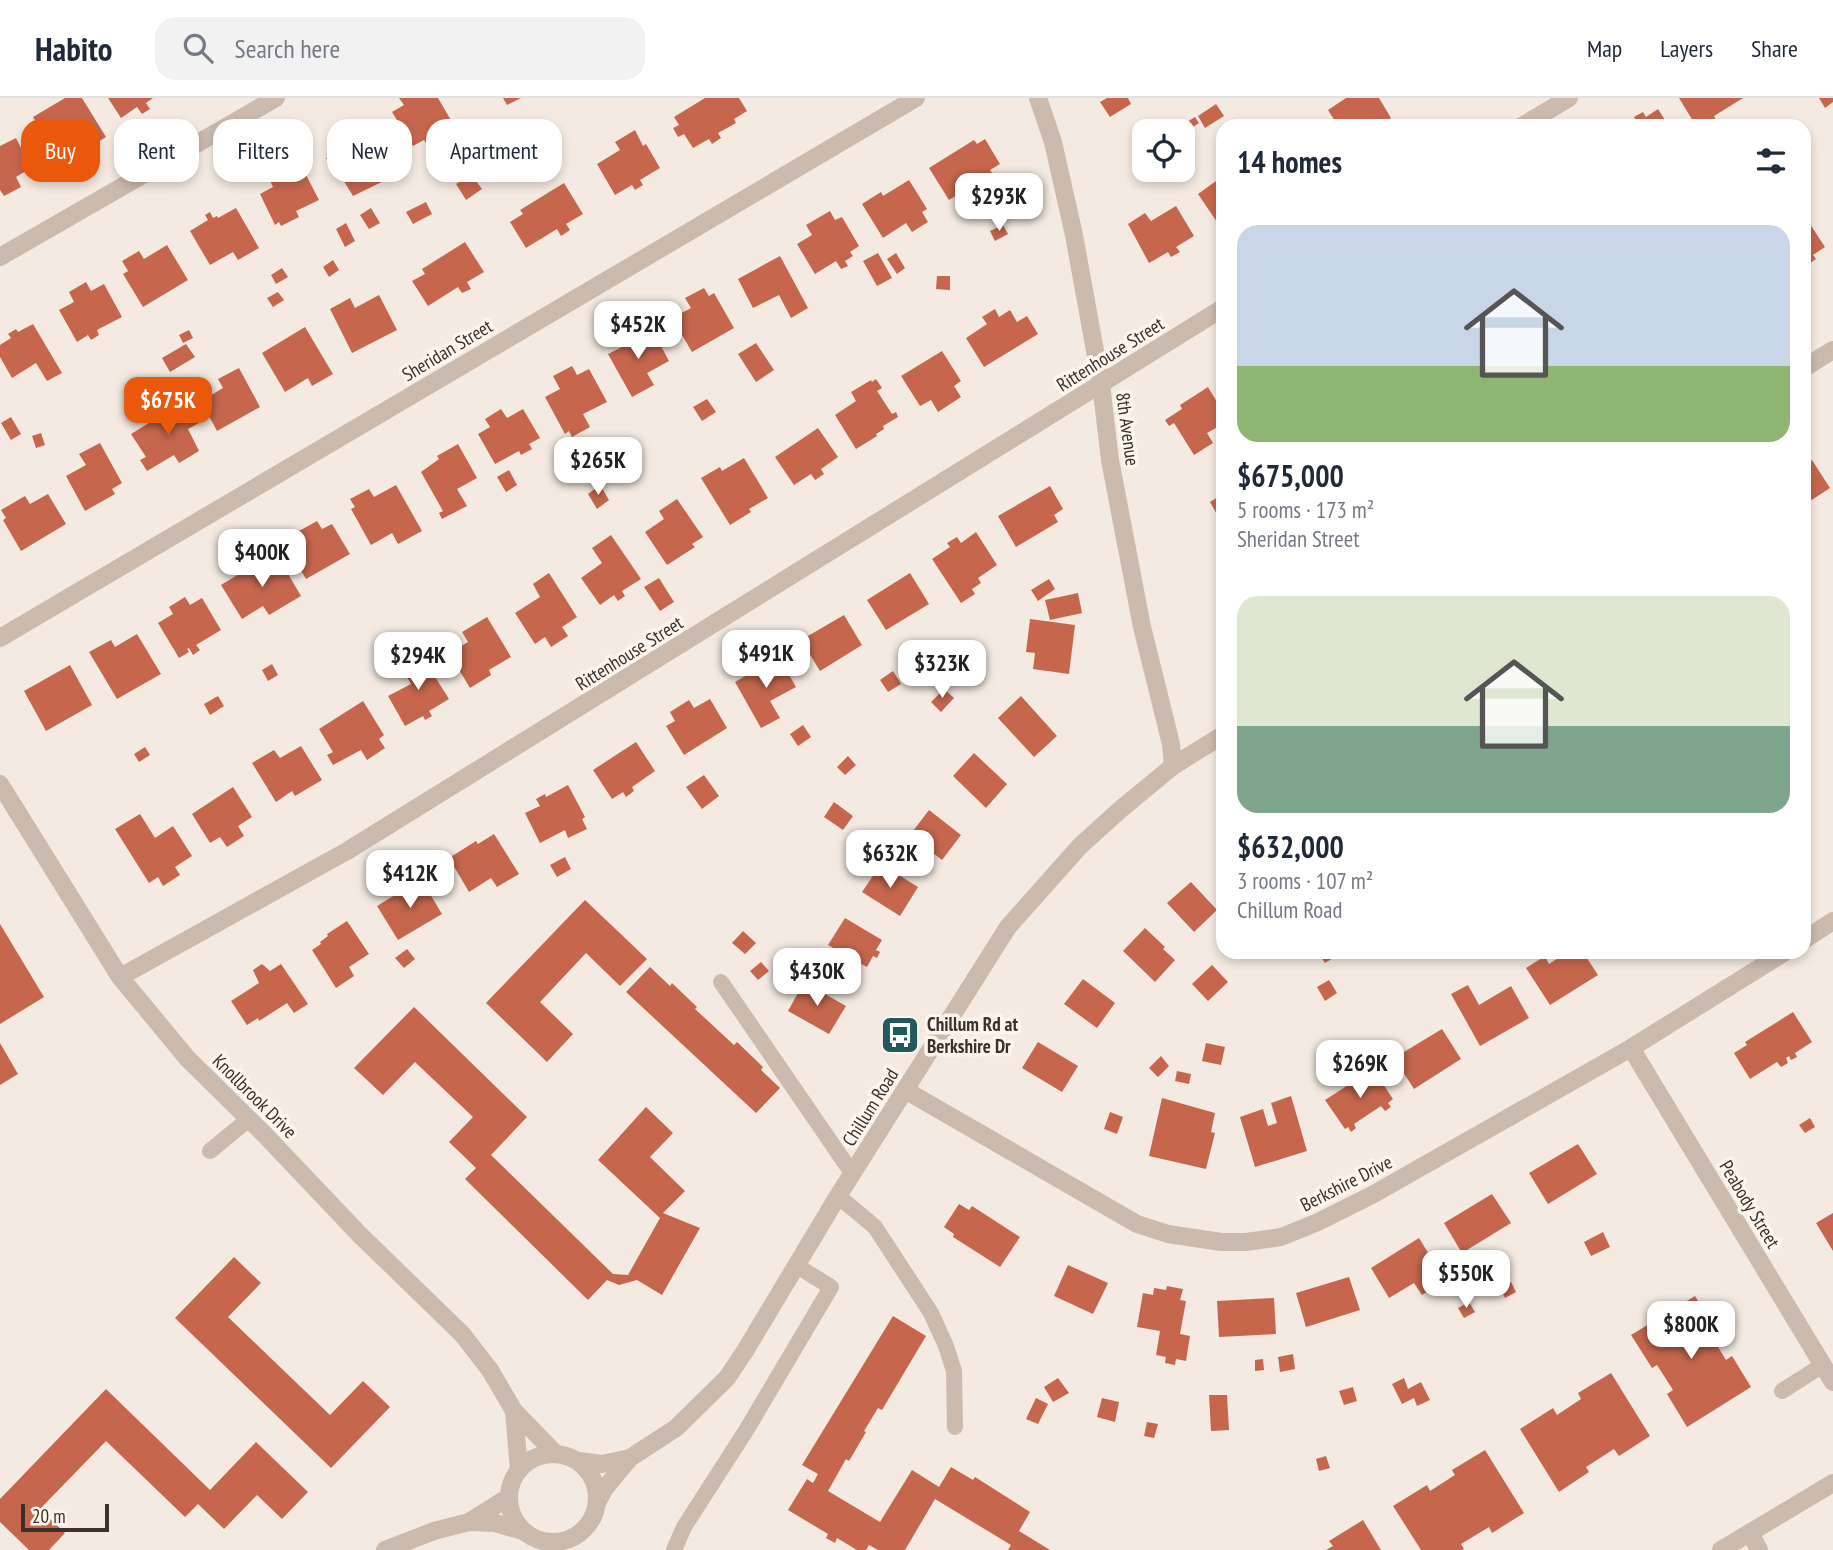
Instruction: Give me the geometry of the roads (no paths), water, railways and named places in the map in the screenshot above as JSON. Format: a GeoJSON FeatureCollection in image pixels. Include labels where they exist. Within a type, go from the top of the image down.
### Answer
{"type":"FeatureCollection","features":[{"type":"Feature","properties":{"kind":"street"},"geometry":{"type":"LineString","coordinates":[[0,257],[276,98]]}},
{"type":"Feature","properties":{"kind":"street","name":"Sheridan Street"},"geometry":{"type":"LineString","coordinates":[[0,638],[916,98]]}},
{"type":"Feature","properties":{"kind":"street","name":"8th Avenue"},"geometry":{"type":"LineString","coordinates":[[1038,98],[1064,187],[1101,384],[1110,460],[1142,627],[1171,744],[1173,766]]}},
{"type":"Feature","properties":{"kind":"street"},"geometry":{"type":"LineString","coordinates":[[1534,119],[1569,98]]}},
{"type":"Feature","properties":{"kind":"street","name":"Rittenhouse Street"},"geometry":{"type":"LineString","coordinates":[[120,977],[348,851],[1216,312]]}},
{"type":"Feature","properties":{"kind":"street"},"geometry":{"type":"LineString","coordinates":[[1811,364],[1833,350]]}},
{"type":"Feature","properties":{"kind":"street","name":"Chillum Road"},"geometry":{"type":"LineString","coordinates":[[598,1501],[605,1488],[630,1458],[676,1428],[727,1378],[852,1173],[1008,927],[1080,846],[1173,766],[1216,738]]}},
{"type":"Feature","properties":{"kind":"street","name":"Knollbrook Drive"},"geometry":{"type":"LineString","coordinates":[[0,784],[120,977],[187,1058],[461,1334],[490,1370],[514,1411],[555,1454]]}},
{"type":"Feature","properties":{"kind":"street"},"geometry":{"type":"LineString","coordinates":[[1811,936],[1833,922]]}},
{"type":"Feature","properties":{"kind":"street","name":"Berkshire Drive"},"geometry":{"type":"LineString","coordinates":[[905,1090],[1137,1224],[1195,1239],[1247,1242],[1281,1237],[1372,1195],[1631,1048],[1773,959]]}},
{"type":"Feature","properties":{"kind":"street","name":"Peabody Street"},"geometry":{"type":"LineString","coordinates":[[1631,1048],[1833,1381]]}},
{"type":"Feature","properties":{"kind":"street","name":"Knollbrook Drive"},"geometry":{"type":"LineString","coordinates":[[514,1411],[519,1470]]}},
{"type":"Feature","properties":{"kind":"street"},"geometry":{"type":"LineString","coordinates":[[523,1531],[511,1511],[509,1497],[519,1470],[530,1460],[543,1454],[555,1454],[579,1461],[594,1480],[598,1501],[594,1516],[586,1529],[582,1550]]}},
{"type":"Feature","properties":{"kind":"street","name":"Chillum Road"},"geometry":{"type":"LineString","coordinates":[[579,1461],[602,1464],[630,1458]]}},
{"type":"Feature","properties":{"kind":"street"},"geometry":{"type":"LineString","coordinates":[[1721,1550],[1833,1483]]}},
{"type":"Feature","properties":{"kind":"street"},"geometry":{"type":"LineString","coordinates":[[469,1522],[509,1497]]}},
{"type":"Feature","properties":{"kind":"street"},"geometry":{"type":"LineString","coordinates":[[385,1550],[434,1531],[469,1522],[495,1523],[523,1531],[547,1546],[574,1538],[586,1529]]}},
{"type":"Feature","properties":{"kind":"street"},"geometry":{"type":"LineString","coordinates":[[1749,1533],[1759,1550]]}},
{"type":"Feature","properties":{"kind":"lane"},"geometry":{"type":"LineString","coordinates":[[722,982],[852,1173]]}},
{"type":"Feature","properties":{"kind":"lane"},"geometry":{"type":"LineString","coordinates":[[210,1151],[249,1119]]}},
{"type":"Feature","properties":{"kind":"lane"},"geometry":{"type":"LineString","coordinates":[[838,1196],[874,1227],[931,1313],[954,1371],[955,1427]]}},
{"type":"Feature","properties":{"kind":"lane"},"geometry":{"type":"LineString","coordinates":[[674,1550],[684,1527],[747,1429],[831,1287],[797,1266]]}},
{"type":"Feature","properties":{"kind":"lane"},"geometry":{"type":"LineString","coordinates":[[1782,1391],[1823,1365]]}},
{"type":"Feature","properties":{"kind":"place","name":"Chillum Rd at Berkshire Dr"},"geometry":{"type":"Point","coordinates":[900,1035]}}]}
